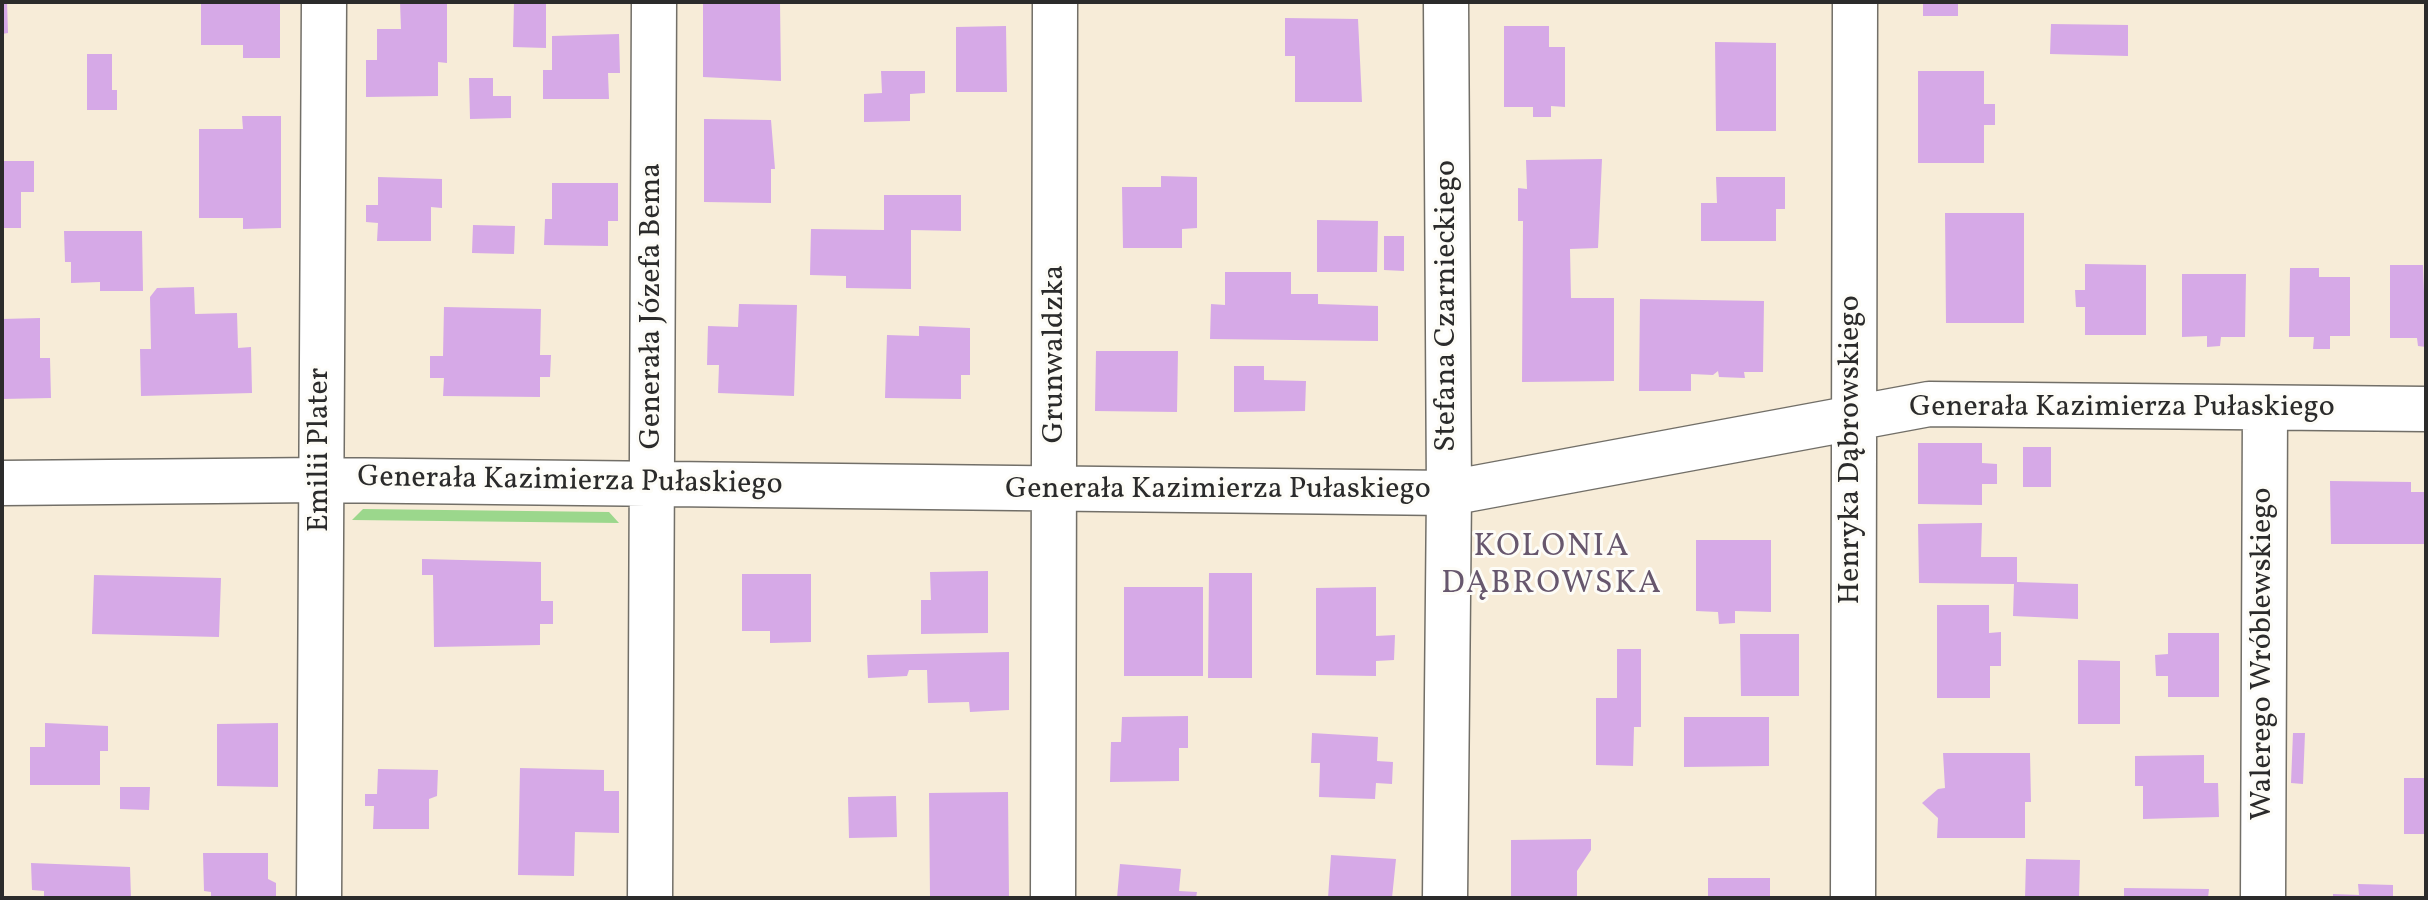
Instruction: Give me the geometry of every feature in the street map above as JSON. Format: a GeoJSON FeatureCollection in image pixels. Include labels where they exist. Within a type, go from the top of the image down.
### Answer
{"type":"FeatureCollection","features":[{"type":"Feature","properties":{"kind":"street","name":"Emilii Plater"},"geometry":{"type":"LineString","coordinates":[[319,898],[324,2]]}},
{"type":"Feature","properties":{"kind":"street","name":"Generała Józefa Bema"},"geometry":{"type":"LineString","coordinates":[[650,898],[654,2]]}},
{"type":"Feature","properties":{"kind":"street","name":"Grunwaldzka"},"geometry":{"type":"LineString","coordinates":[[1053,898],[1055,2]]}},
{"type":"Feature","properties":{"kind":"street","name":"Stefana Czarnieckiego"},"geometry":{"type":"LineString","coordinates":[[1445,898],[1449,493],[1446,2]]}},
{"type":"Feature","properties":{"kind":"street","name":"Henryka Dąbrowskiego"},"geometry":{"type":"LineString","coordinates":[[1853,898],[1851,418],[1855,2]]}},
{"type":"Feature","properties":{"kind":"street","name":"Generała Kazimierza Pułaskiego"},"geometry":{"type":"LineString","coordinates":[[2,483],[321,480],[1449,493],[1929,404],[2426,409]]}},
{"type":"Feature","properties":{"kind":"street","name":"Walerego Wróblewskiego"},"geometry":{"type":"LineString","coordinates":[[2263,898],[2265,409]]}},
{"type":"Feature","properties":{"kind":"green space"},"geometry":{"type":"Polygon","coordinates":[[[363,509],[609,512],[619,523],[352,520],[363,509]]]}},
{"type":"Feature","properties":{"kind":"building"},"geometry":{"type":"Polygon","coordinates":[[[2,2],[7,2],[8,33],[2,34],[2,2]]]}},
{"type":"Feature","properties":{"kind":"building"},"geometry":{"type":"Polygon","coordinates":[[[201,2],[280,2],[280,58],[243,58],[243,45],[201,45],[201,2]]]}},
{"type":"Feature","properties":{"kind":"building"},"geometry":{"type":"Polygon","coordinates":[[[400,2],[447,2],[447,63],[438,62],[438,96],[366,97],[366,60],[377,60],[377,29],[401,29],[400,2]]]}},
{"type":"Feature","properties":{"kind":"building"},"geometry":{"type":"Polygon","coordinates":[[[514,2],[546,2],[546,48],[513,47],[514,2]]]}},
{"type":"Feature","properties":{"kind":"building"},"geometry":{"type":"Polygon","coordinates":[[[703,2],[780,2],[781,81],[703,77],[703,2]]]}},
{"type":"Feature","properties":{"kind":"building"},"geometry":{"type":"Polygon","coordinates":[[[1923,2],[1958,2],[1958,16],[1923,16],[1923,2]]]}},
{"type":"Feature","properties":{"kind":"building"},"geometry":{"type":"Polygon","coordinates":[[[1285,18],[1358,19],[1362,102],[1295,102],[1295,56],[1285,56],[1285,18]]]}},
{"type":"Feature","properties":{"kind":"building"},"geometry":{"type":"Polygon","coordinates":[[[2051,24],[2128,25],[2128,56],[2050,54],[2051,24]]]}},
{"type":"Feature","properties":{"kind":"building"},"geometry":{"type":"Polygon","coordinates":[[[1006,26],[1007,92],[956,92],[956,27],[1006,26]]]}},
{"type":"Feature","properties":{"kind":"building"},"geometry":{"type":"Polygon","coordinates":[[[1504,26],[1549,26],[1549,47],[1565,47],[1565,107],[1551,106],[1551,117],[1533,117],[1533,107],[1504,107],[1504,26]]]}},
{"type":"Feature","properties":{"kind":"building"},"geometry":{"type":"Polygon","coordinates":[[[619,34],[620,73],[608,73],[609,99],[543,99],[543,70],[552,70],[552,36],[619,34]]]}},
{"type":"Feature","properties":{"kind":"building"},"geometry":{"type":"Polygon","coordinates":[[[1715,42],[1776,43],[1776,131],[1716,131],[1715,42]]]}},
{"type":"Feature","properties":{"kind":"building"},"geometry":{"type":"Polygon","coordinates":[[[87,54],[112,54],[112,90],[117,90],[117,110],[87,110],[87,54]]]}},
{"type":"Feature","properties":{"kind":"building"},"geometry":{"type":"Polygon","coordinates":[[[881,71],[925,71],[925,93],[910,94],[910,121],[864,122],[864,94],[882,93],[881,71]]]}},
{"type":"Feature","properties":{"kind":"building"},"geometry":{"type":"Polygon","coordinates":[[[1918,71],[1984,71],[1984,104],[1995,104],[1995,125],[1984,125],[1984,163],[1918,163],[1918,71]]]}},
{"type":"Feature","properties":{"kind":"building"},"geometry":{"type":"Polygon","coordinates":[[[469,78],[493,78],[493,96],[511,96],[511,118],[470,119],[469,78]]]}},
{"type":"Feature","properties":{"kind":"building"},"geometry":{"type":"Polygon","coordinates":[[[242,116],[281,116],[281,228],[243,229],[243,218],[199,218],[199,129],[243,129],[242,116]]]}},
{"type":"Feature","properties":{"kind":"building"},"geometry":{"type":"Polygon","coordinates":[[[704,119],[771,120],[775,169],[771,169],[771,203],[704,202],[704,119]]]}},
{"type":"Feature","properties":{"kind":"building"},"geometry":{"type":"Polygon","coordinates":[[[1602,159],[1598,248],[1570,249],[1571,298],[1614,298],[1614,381],[1522,382],[1523,221],[1518,221],[1518,188],[1527,189],[1526,160],[1602,159]]]}},
{"type":"Feature","properties":{"kind":"building"},"geometry":{"type":"Polygon","coordinates":[[[2,161],[34,161],[34,192],[21,192],[21,228],[2,228],[2,161]]]}},
{"type":"Feature","properties":{"kind":"building"},"geometry":{"type":"Polygon","coordinates":[[[1161,176],[1197,177],[1197,228],[1182,229],[1182,248],[1123,248],[1122,187],[1161,187],[1161,176]]]}},
{"type":"Feature","properties":{"kind":"building"},"geometry":{"type":"Polygon","coordinates":[[[378,177],[442,179],[442,208],[431,207],[431,241],[377,241],[378,223],[366,222],[366,205],[378,205],[378,177]]]}},
{"type":"Feature","properties":{"kind":"building"},"geometry":{"type":"Polygon","coordinates":[[[1716,177],[1785,177],[1785,209],[1776,209],[1776,241],[1701,241],[1701,203],[1717,203],[1716,177]]]}},
{"type":"Feature","properties":{"kind":"building"},"geometry":{"type":"Polygon","coordinates":[[[552,183],[618,183],[618,221],[608,221],[608,246],[544,245],[545,219],[552,219],[552,183]]]}},
{"type":"Feature","properties":{"kind":"building"},"geometry":{"type":"Polygon","coordinates":[[[884,195],[961,195],[961,231],[911,230],[911,289],[846,288],[846,276],[810,275],[811,229],[884,230],[884,195]]]}},
{"type":"Feature","properties":{"kind":"building"},"geometry":{"type":"Polygon","coordinates":[[[1945,213],[2024,213],[2024,323],[1946,323],[1945,213]]]}},
{"type":"Feature","properties":{"kind":"building"},"geometry":{"type":"Polygon","coordinates":[[[1317,220],[1378,221],[1377,272],[1317,272],[1317,220]]]}},
{"type":"Feature","properties":{"kind":"building"},"geometry":{"type":"Polygon","coordinates":[[[473,225],[515,226],[514,254],[472,253],[473,225]]]}},
{"type":"Feature","properties":{"kind":"building"},"geometry":{"type":"Polygon","coordinates":[[[64,231],[142,231],[143,291],[100,291],[100,282],[71,283],[71,262],[65,262],[64,231]]]}},
{"type":"Feature","properties":{"kind":"building"},"geometry":{"type":"Polygon","coordinates":[[[1384,236],[1404,236],[1404,271],[1384,270],[1384,236]]]}},
{"type":"Feature","properties":{"kind":"building"},"geometry":{"type":"Polygon","coordinates":[[[2085,264],[2146,265],[2146,335],[2085,335],[2085,307],[2076,307],[2075,290],[2085,290],[2085,264]]]}},
{"type":"Feature","properties":{"kind":"building"},"geometry":{"type":"Polygon","coordinates":[[[2390,265],[2423,265],[2426,347],[2418,346],[2417,338],[2390,338],[2390,265]]]}},
{"type":"Feature","properties":{"kind":"building"},"geometry":{"type":"Polygon","coordinates":[[[2290,268],[2319,268],[2319,277],[2350,277],[2350,336],[2330,336],[2330,349],[2313,349],[2314,337],[2289,337],[2290,268]]]}},
{"type":"Feature","properties":{"kind":"building"},"geometry":{"type":"Polygon","coordinates":[[[1225,272],[1291,272],[1291,294],[1318,294],[1318,304],[1378,306],[1378,341],[1210,339],[1211,304],[1225,305],[1225,272]]]}},
{"type":"Feature","properties":{"kind":"building"},"geometry":{"type":"Polygon","coordinates":[[[2182,274],[2246,274],[2245,337],[2221,337],[2220,346],[2207,347],[2207,336],[2182,337],[2182,274]]]}},
{"type":"Feature","properties":{"kind":"building"},"geometry":{"type":"Polygon","coordinates":[[[194,287],[195,314],[237,313],[238,348],[251,347],[252,393],[141,396],[140,349],[151,349],[150,297],[157,288],[194,287]]]}},
{"type":"Feature","properties":{"kind":"building"},"geometry":{"type":"Polygon","coordinates":[[[1640,299],[1764,301],[1763,372],[1744,372],[1745,378],[1719,377],[1718,371],[1713,375],[1691,374],[1691,391],[1639,391],[1640,299]]]}},
{"type":"Feature","properties":{"kind":"building"},"geometry":{"type":"Polygon","coordinates":[[[739,304],[797,305],[794,396],[718,393],[719,365],[707,365],[708,326],[738,327],[739,304]]]}},
{"type":"Feature","properties":{"kind":"building"},"geometry":{"type":"Polygon","coordinates":[[[444,307],[541,309],[540,355],[551,355],[550,377],[540,377],[540,397],[443,396],[444,378],[430,378],[430,356],[443,356],[444,307]]]}},
{"type":"Feature","properties":{"kind":"building"},"geometry":{"type":"Polygon","coordinates":[[[40,318],[40,358],[50,358],[51,398],[2,399],[2,319],[40,318]]]}},
{"type":"Feature","properties":{"kind":"building"},"geometry":{"type":"Polygon","coordinates":[[[919,326],[970,328],[970,375],[961,375],[961,399],[885,398],[887,335],[919,336],[919,326]]]}},
{"type":"Feature","properties":{"kind":"building"},"geometry":{"type":"Polygon","coordinates":[[[1096,351],[1178,351],[1177,412],[1095,411],[1096,351]]]}},
{"type":"Feature","properties":{"kind":"building"},"geometry":{"type":"Polygon","coordinates":[[[1234,366],[1264,366],[1264,380],[1306,381],[1305,411],[1234,412],[1234,366]]]}},
{"type":"Feature","properties":{"kind":"building"},"geometry":{"type":"Polygon","coordinates":[[[1918,443],[1982,443],[1982,463],[1997,464],[1997,484],[1982,484],[1982,505],[1918,504],[1918,443]]]}},
{"type":"Feature","properties":{"kind":"building"},"geometry":{"type":"Polygon","coordinates":[[[2023,447],[2051,447],[2051,487],[2023,487],[2023,447]]]}},
{"type":"Feature","properties":{"kind":"building"},"geometry":{"type":"Polygon","coordinates":[[[2330,481],[2411,482],[2411,492],[2426,492],[2426,544],[2331,544],[2330,481]]]}},
{"type":"Feature","properties":{"kind":"building"},"geometry":{"type":"Polygon","coordinates":[[[1982,523],[1981,557],[2017,557],[2017,582],[2078,584],[2078,619],[2013,616],[2014,584],[1919,583],[1918,524],[1982,523]]]}},
{"type":"Feature","properties":{"kind":"building"},"geometry":{"type":"Polygon","coordinates":[[[1696,540],[1771,540],[1771,612],[1735,611],[1735,623],[1719,624],[1718,612],[1696,611],[1696,540]]]}},
{"type":"Feature","properties":{"kind":"building"},"geometry":{"type":"Polygon","coordinates":[[[422,559],[541,562],[541,601],[553,601],[553,624],[540,624],[540,645],[434,647],[433,575],[422,575],[422,559]]]}},
{"type":"Feature","properties":{"kind":"building"},"geometry":{"type":"Polygon","coordinates":[[[988,571],[988,633],[921,634],[921,600],[931,600],[930,572],[988,571]]]}},
{"type":"Feature","properties":{"kind":"building"},"geometry":{"type":"Polygon","coordinates":[[[1209,573],[1252,573],[1252,678],[1208,678],[1209,573]]]}},
{"type":"Feature","properties":{"kind":"building"},"geometry":{"type":"Polygon","coordinates":[[[742,574],[811,574],[811,642],[770,643],[770,631],[742,631],[742,574]]]}},
{"type":"Feature","properties":{"kind":"building"},"geometry":{"type":"Polygon","coordinates":[[[94,575],[221,578],[219,637],[92,634],[94,575]]]}},
{"type":"Feature","properties":{"kind":"building"},"geometry":{"type":"Polygon","coordinates":[[[1124,587],[1203,587],[1203,676],[1124,676],[1124,587]]]}},
{"type":"Feature","properties":{"kind":"building"},"geometry":{"type":"Polygon","coordinates":[[[1376,587],[1376,636],[1395,635],[1394,660],[1376,661],[1376,676],[1316,675],[1316,588],[1376,587]]]}},
{"type":"Feature","properties":{"kind":"building"},"geometry":{"type":"Polygon","coordinates":[[[1937,605],[1989,605],[1989,633],[2001,632],[2001,666],[1990,666],[1990,698],[1937,698],[1937,605]]]}},
{"type":"Feature","properties":{"kind":"building"},"geometry":{"type":"Polygon","coordinates":[[[2168,633],[2219,633],[2219,697],[2168,697],[2168,676],[2156,676],[2155,655],[2168,654],[2168,633]]]}},
{"type":"Feature","properties":{"kind":"building"},"geometry":{"type":"Polygon","coordinates":[[[1740,634],[1799,634],[1799,696],[1741,696],[1740,634]]]}},
{"type":"Feature","properties":{"kind":"building"},"geometry":{"type":"Polygon","coordinates":[[[1617,649],[1641,649],[1641,727],[1634,727],[1633,766],[1596,765],[1596,698],[1617,698],[1617,649]]]}},
{"type":"Feature","properties":{"kind":"building"},"geometry":{"type":"Polygon","coordinates":[[[1009,652],[1009,710],[970,712],[969,702],[928,703],[927,670],[909,670],[907,676],[868,678],[867,655],[1009,652]]]}},
{"type":"Feature","properties":{"kind":"building"},"geometry":{"type":"Polygon","coordinates":[[[2078,660],[2120,661],[2120,724],[2078,724],[2078,660]]]}},
{"type":"Feature","properties":{"kind":"building"},"geometry":{"type":"Polygon","coordinates":[[[1188,716],[1188,748],[1179,748],[1179,781],[1110,782],[1111,742],[1121,742],[1122,717],[1188,716]]]}},
{"type":"Feature","properties":{"kind":"building"},"geometry":{"type":"Polygon","coordinates":[[[1684,717],[1769,717],[1769,766],[1684,767],[1684,717]]]}},
{"type":"Feature","properties":{"kind":"building"},"geometry":{"type":"Polygon","coordinates":[[[45,723],[108,726],[108,751],[100,751],[100,785],[30,785],[30,747],[45,747],[45,723]]]}},
{"type":"Feature","properties":{"kind":"building"},"geometry":{"type":"Polygon","coordinates":[[[278,723],[278,787],[217,786],[217,724],[278,723]]]}},
{"type":"Feature","properties":{"kind":"building"},"geometry":{"type":"Polygon","coordinates":[[[1312,733],[1378,737],[1377,761],[1393,762],[1392,784],[1376,783],[1375,799],[1319,797],[1320,763],[1311,763],[1312,733]]]}},
{"type":"Feature","properties":{"kind":"building"},"geometry":{"type":"Polygon","coordinates":[[[2293,733],[2305,733],[2303,784],[2291,783],[2293,733]]]}},
{"type":"Feature","properties":{"kind":"building"},"geometry":{"type":"Polygon","coordinates":[[[1943,753],[2030,753],[2031,802],[2025,802],[2025,838],[1937,838],[1938,818],[1922,803],[1938,789],[1945,788],[1943,753]]]}},
{"type":"Feature","properties":{"kind":"building"},"geometry":{"type":"Polygon","coordinates":[[[2204,755],[2204,783],[2218,783],[2219,817],[2143,819],[2143,786],[2135,786],[2135,756],[2204,755]]]}},
{"type":"Feature","properties":{"kind":"building"},"geometry":{"type":"Polygon","coordinates":[[[520,768],[604,770],[604,791],[619,791],[619,833],[575,832],[574,876],[518,875],[520,768]]]}},
{"type":"Feature","properties":{"kind":"building"},"geometry":{"type":"Polygon","coordinates":[[[378,769],[438,770],[437,796],[429,799],[429,829],[373,829],[374,806],[365,806],[365,794],[377,794],[378,769]]]}},
{"type":"Feature","properties":{"kind":"building"},"geometry":{"type":"Polygon","coordinates":[[[2404,778],[2426,778],[2426,834],[2404,834],[2404,778]]]}},
{"type":"Feature","properties":{"kind":"building"},"geometry":{"type":"Polygon","coordinates":[[[120,787],[150,787],[149,810],[120,809],[120,787]]]}},
{"type":"Feature","properties":{"kind":"building"},"geometry":{"type":"Polygon","coordinates":[[[1008,792],[1009,898],[930,898],[929,793],[1008,792]]]}},
{"type":"Feature","properties":{"kind":"building"},"geometry":{"type":"Polygon","coordinates":[[[896,796],[897,837],[849,838],[848,797],[896,796]]]}},
{"type":"Feature","properties":{"kind":"building"},"geometry":{"type":"Polygon","coordinates":[[[1591,839],[1591,850],[1577,871],[1577,898],[1511,898],[1511,840],[1591,839]]]}},
{"type":"Feature","properties":{"kind":"building"},"geometry":{"type":"Polygon","coordinates":[[[203,853],[268,853],[268,879],[276,883],[276,898],[211,898],[211,892],[204,891],[203,853]]]}},
{"type":"Feature","properties":{"kind":"building"},"geometry":{"type":"Polygon","coordinates":[[[1331,855],[1396,859],[1392,898],[1328,898],[1331,855]]]}},
{"type":"Feature","properties":{"kind":"building"},"geometry":{"type":"Polygon","coordinates":[[[2026,859],[2080,860],[2079,898],[2025,898],[2026,859]]]}},
{"type":"Feature","properties":{"kind":"building"},"geometry":{"type":"Polygon","coordinates":[[[31,863],[130,867],[131,898],[44,898],[44,891],[32,890],[31,863]]]}},
{"type":"Feature","properties":{"kind":"building"},"geometry":{"type":"Polygon","coordinates":[[[1120,864],[1181,869],[1179,891],[1197,892],[1196,898],[1117,898],[1120,864]]]}},
{"type":"Feature","properties":{"kind":"building"},"geometry":{"type":"Polygon","coordinates":[[[1708,878],[1770,878],[1770,898],[1708,898],[1708,878]]]}},
{"type":"Feature","properties":{"kind":"building"},"geometry":{"type":"Polygon","coordinates":[[[2358,884],[2393,885],[2393,898],[2333,898],[2333,894],[2359,895],[2358,884]]]}},
{"type":"Feature","properties":{"kind":"building"},"geometry":{"type":"Polygon","coordinates":[[[2124,888],[2209,889],[2208,898],[2124,898],[2124,888]]]}},
{"type":"Feature","properties":{"kind":"district","name":"KOLONIA DĄBROWSKA"},"geometry":{"type":"Point","coordinates":[1552,568]}}]}
